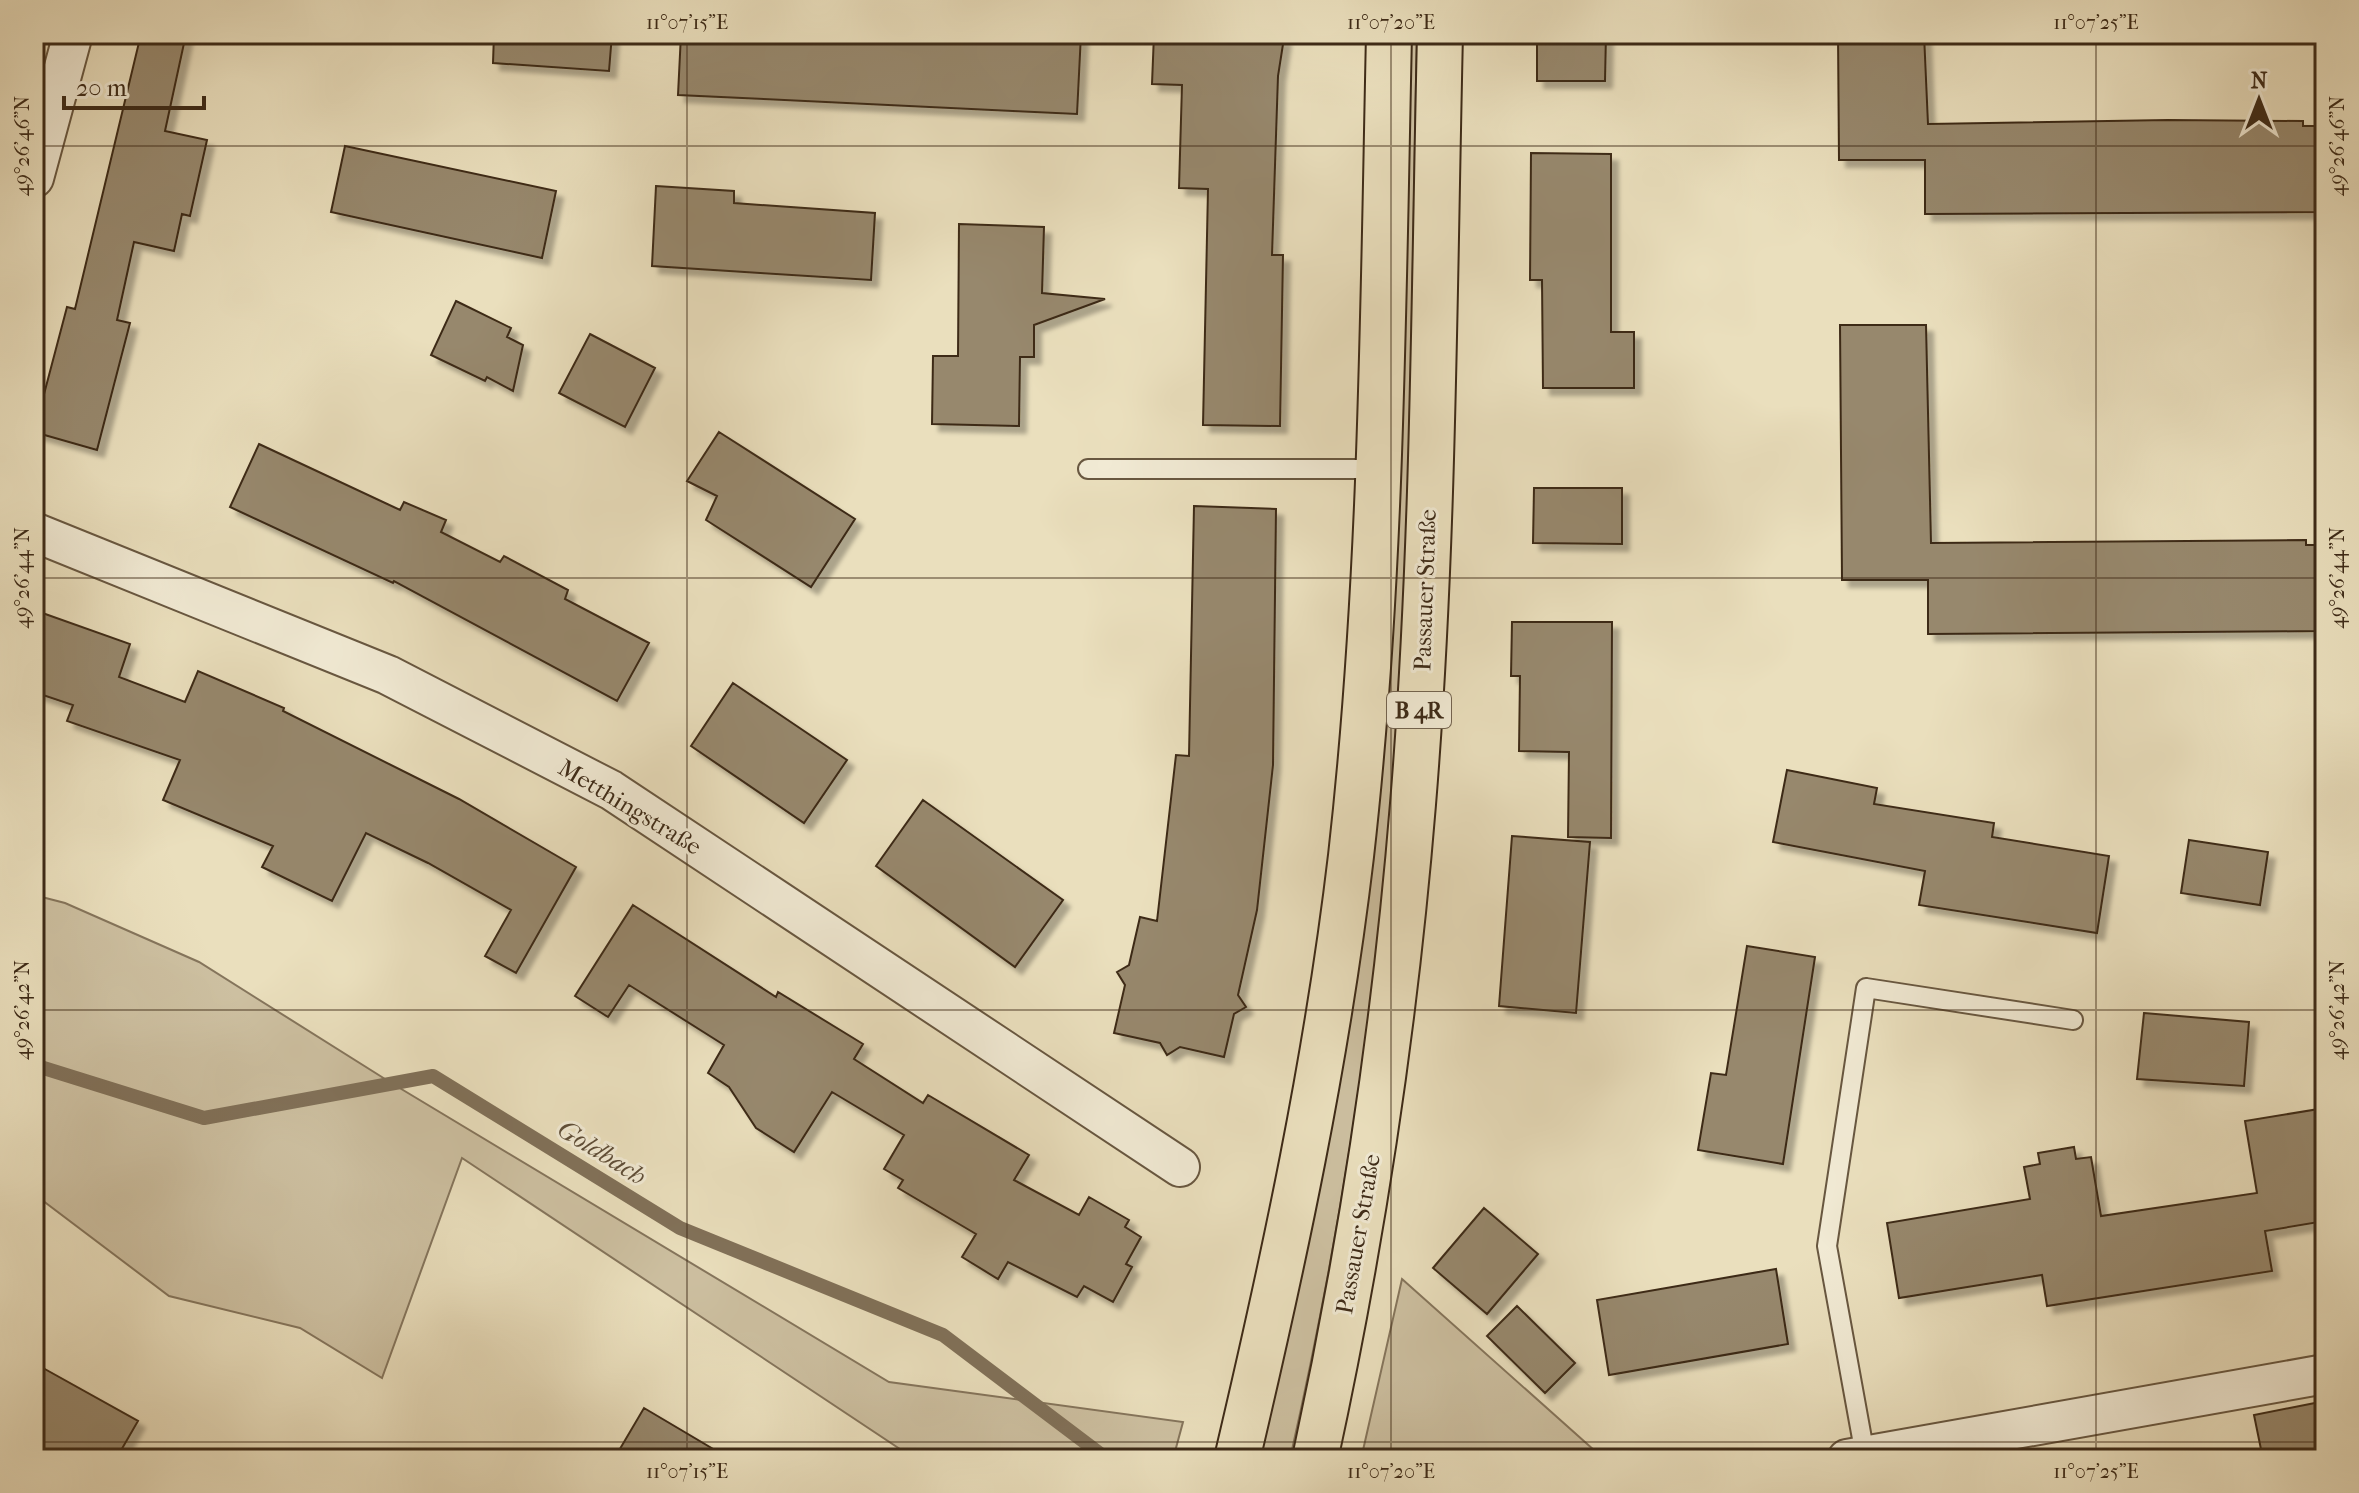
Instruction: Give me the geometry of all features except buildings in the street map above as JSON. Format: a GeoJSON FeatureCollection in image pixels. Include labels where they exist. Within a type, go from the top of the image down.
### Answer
{"type":"FeatureCollection","features":[{"type":"Feature","properties":{"kind":"main road","name":"B 4R"},"geometry":{"type":"LineString","coordinates":[[1237,1459],[1305,1157],[1343,922],[1363,737],[1379,469],[1389,34]]}},
{"type":"Feature","properties":{"kind":"main road","name":"Passauer Straße"},"geometry":{"type":"LineString","coordinates":[[1315,1459],[1332,1380],[1379,1106],[1413,803],[1427,551],[1440,34]]}},
{"type":"Feature","properties":{"kind":"street"},"geometry":{"type":"LineString","coordinates":[[34,178],[73,34]]}},
{"type":"Feature","properties":{"kind":"street","name":"Metthingstraße"},"geometry":{"type":"LineString","coordinates":[[34,532],[388,675],[611,790],[1180,1167]]}},
{"type":"Feature","properties":{"kind":"street"},"geometry":{"type":"LineString","coordinates":[[1856,1457],[2325,1374]]}},
{"type":"Feature","properties":{"kind":"lane"},"geometry":{"type":"LineString","coordinates":[[1088,469],[1379,469]]}},
{"type":"Feature","properties":{"kind":"lane"},"geometry":{"type":"LineString","coordinates":[[1856,1457],[1827,1246],[1866,988],[2073,1020]]}},
{"type":"Feature","properties":{"kind":"shaded area"},"geometry":{"type":"Polygon","coordinates":[[[1404,34],[1417,34],[1409,462],[1397,718],[1382,905],[1344,1183],[1290,1459],[1254,1459],[1305,1241],[1404,34]]]}},
{"type":"Feature","properties":{"kind":"shaded area"},"geometry":{"type":"Polygon","coordinates":[[[34,895],[65,903],[199,962],[393,1084],[889,1382],[1183,1422],[1173,1459],[915,1459],[462,1158],[382,1378],[300,1328],[169,1296],[34,1194],[34,895]]]}},
{"type":"Feature","properties":{"kind":"shaded area"},"geometry":{"type":"Polygon","coordinates":[[[1402,1279],[1604,1459],[1361,1459],[1402,1279]]]}},
{"type":"Feature","properties":{"kind":"waterway","name":"Goldbach"},"geometry":{"type":"LineString","coordinates":[[34,1065],[204,1118],[433,1076],[680,1228],[943,1335],[1107,1459]]}}]}
